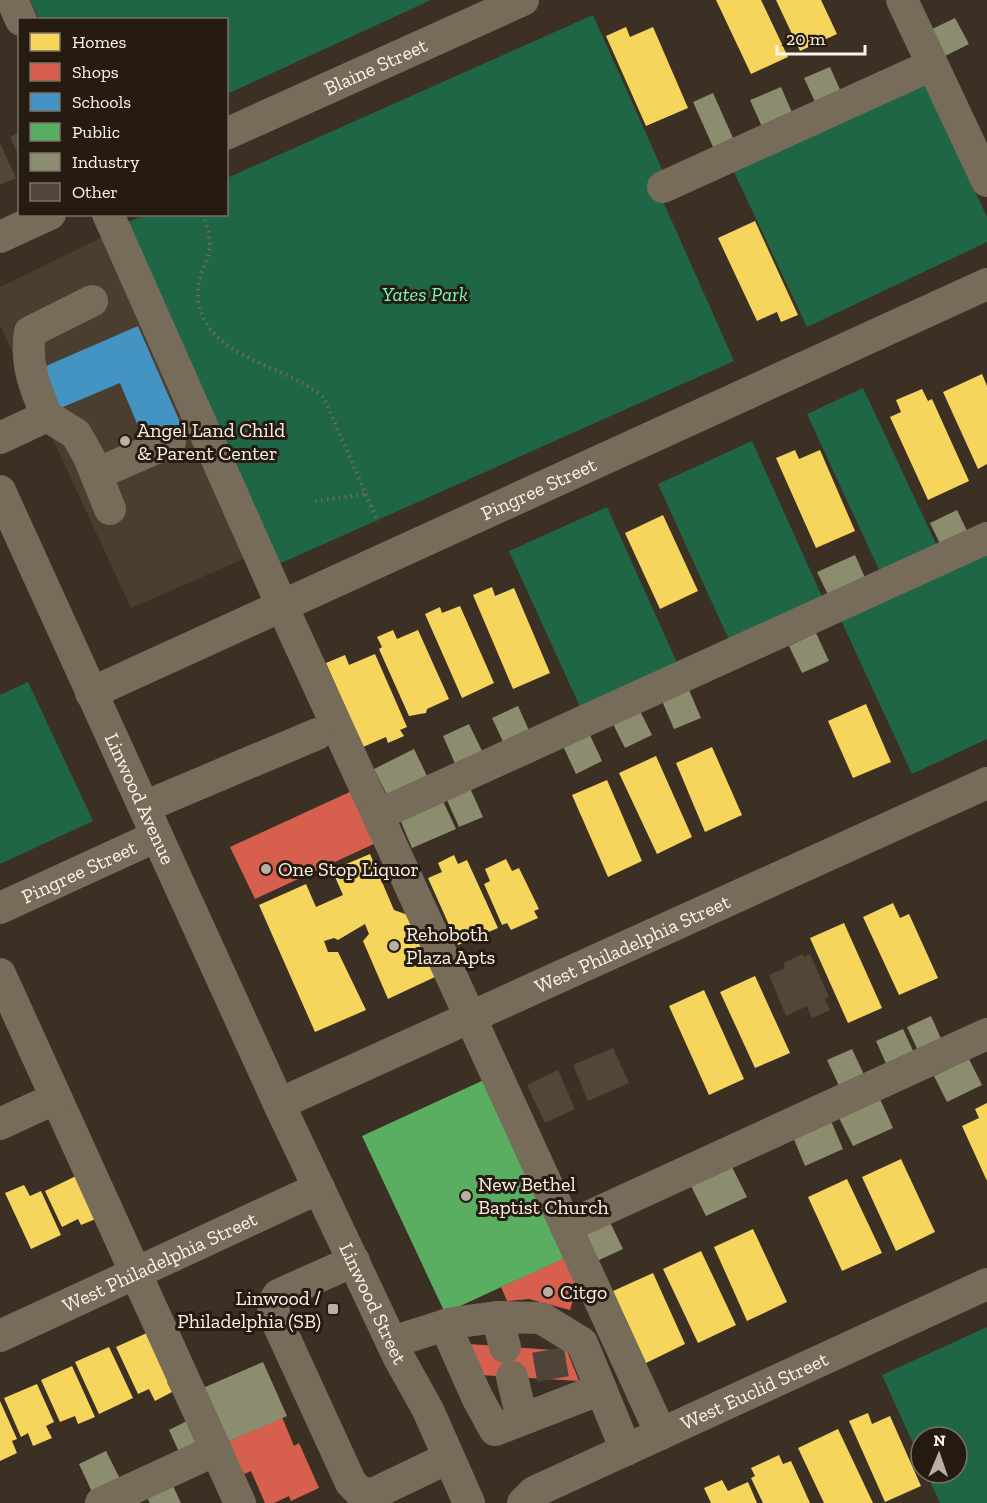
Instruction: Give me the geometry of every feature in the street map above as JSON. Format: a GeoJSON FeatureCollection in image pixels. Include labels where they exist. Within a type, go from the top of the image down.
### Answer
{"type":"FeatureCollection","features":[{"type":"Feature","properties":{"kind":"street"},"geometry":{"type":"LineString","coordinates":[[12,0],[20,18]]}},
{"type":"Feature","properties":{"kind":"street","name":"Blaine Street"},"geometry":{"type":"LineString","coordinates":[[228,133],[523,0]]}},
{"type":"Feature","properties":{"kind":"street"},"geometry":{"type":"LineString","coordinates":[[902,0],[987,181]]}},
{"type":"Feature","properties":{"kind":"street"},"geometry":{"type":"LineString","coordinates":[[663,187],[932,65]]}},
{"type":"Feature","properties":{"kind":"street"},"geometry":{"type":"LineString","coordinates":[[0,237],[46,216]]}},
{"type":"Feature","properties":{"kind":"street"},"geometry":{"type":"LineString","coordinates":[[109,216],[282,606],[661,1434]]}},
{"type":"Feature","properties":{"kind":"street","name":"Pingree Street"},"geometry":{"type":"LineString","coordinates":[[92,693],[987,284]]}},
{"type":"Feature","properties":{"kind":"street"},"geometry":{"type":"LineString","coordinates":[[92,301],[30,332],[28,346],[30,377],[47,416],[76,434],[110,509]]}},
{"type":"Feature","properties":{"kind":"street"},"geometry":{"type":"LineString","coordinates":[[0,438],[47,416]]}},
{"type":"Feature","properties":{"kind":"street"},"geometry":{"type":"LineString","coordinates":[[96,474],[170,442]]}},
{"type":"Feature","properties":{"kind":"street","name":"Linwood Avenue"},"geometry":{"type":"LineString","coordinates":[[0,491],[279,1104]]}},
{"type":"Feature","properties":{"kind":"street"},"geometry":{"type":"LineString","coordinates":[[378,815],[987,538]]}},
{"type":"Feature","properties":{"kind":"street"},"geometry":{"type":"LineString","coordinates":[[144,807],[317,734]]}},
{"type":"Feature","properties":{"kind":"street","name":"West Philadelphia Street"},"geometry":{"type":"LineString","coordinates":[[279,1104],[987,783]]}},
{"type":"Feature","properties":{"kind":"street","name":"Pingree Street"},"geometry":{"type":"LineString","coordinates":[[0,908],[157,836]]}},
{"type":"Feature","properties":{"kind":"street"},"geometry":{"type":"LineString","coordinates":[[0,974],[240,1503]]}},
{"type":"Feature","properties":{"kind":"street"},"geometry":{"type":"LineString","coordinates":[[566,1227],[987,1034]]}},
{"type":"Feature","properties":{"kind":"street"},"geometry":{"type":"LineString","coordinates":[[0,1124],[56,1098]]}},
{"type":"Feature","properties":{"kind":"street","name":"Linwood Street"},"geometry":{"type":"LineString","coordinates":[[279,1104],[392,1342],[428,1410],[469,1503]]}},
{"type":"Feature","properties":{"kind":"street","name":"West Philadelphia Street"},"geometry":{"type":"LineString","coordinates":[[0,1336],[319,1188]]}},
{"type":"Feature","properties":{"kind":"street"},"geometry":{"type":"LineString","coordinates":[[354,1261],[278,1295],[273,1304],[274,1315],[351,1483],[360,1492],[373,1494],[448,1458]]}},
{"type":"Feature","properties":{"kind":"street","name":"West Euclid Street"},"geometry":{"type":"LineString","coordinates":[[524,1503],[534,1492],[987,1284]]}},
{"type":"Feature","properties":{"kind":"street"},"geometry":{"type":"LineString","coordinates":[[392,1342],[445,1325],[497,1317],[542,1318],[582,1343],[626,1450]]}},
{"type":"Feature","properties":{"kind":"street"},"geometry":{"type":"LineString","coordinates":[[497,1317],[505,1347]]}},
{"type":"Feature","properties":{"kind":"street"},"geometry":{"type":"LineString","coordinates":[[445,1325],[477,1397],[495,1430],[522,1419],[553,1378],[542,1318]]}},
{"type":"Feature","properties":{"kind":"street"},"geometry":{"type":"LineString","coordinates":[[512,1377],[522,1419]]}},
{"type":"Feature","properties":{"kind":"street"},"geometry":{"type":"LineString","coordinates":[[553,1378],[601,1389]]}},
{"type":"Feature","properties":{"kind":"street"},"geometry":{"type":"LineString","coordinates":[[428,1410],[467,1396],[477,1397]]}},
{"type":"Feature","properties":{"kind":"street"},"geometry":{"type":"LineString","coordinates":[[101,1503],[216,1450]]}},
{"type":"Feature","properties":{"kind":"path"},"geometry":{"type":"LineString","coordinates":[[203,216],[211,234],[212,248],[200,280],[200,313],[210,330],[226,344],[263,366],[288,373],[310,386],[324,398],[378,522]]}},
{"type":"Feature","properties":{"kind":"path"},"geometry":{"type":"LineString","coordinates":[[315,501],[366,494]]}},
{"type":"Feature","properties":{"kind":"shaded area","name":"Angel Land Child & Parent Center"},"geometry":{"type":"Polygon","coordinates":[[[107,235],[248,557],[131,608],[0,325],[0,287],[107,235]]]}},
{"type":"Feature","properties":{"kind":"green space"},"geometry":{"type":"Polygon","coordinates":[[[30,0],[431,0],[228,94],[228,18],[39,18],[30,0]]]}},
{"type":"Feature","properties":{"kind":"green space","name":"Yates Park"},"geometry":{"type":"Polygon","coordinates":[[[593,15],[665,176],[654,181],[734,361],[279,564],[126,223],[143,216],[228,216],[228,178],[593,15]]]}},
{"type":"Feature","properties":{"kind":"green space"},"geometry":{"type":"Polygon","coordinates":[[[923,80],[987,217],[987,242],[807,327],[732,168],[923,80]]]}},
{"type":"Feature","properties":{"kind":"green space"},"geometry":{"type":"Polygon","coordinates":[[[863,388],[938,548],[881,574],[807,414],[863,388]]]}},
{"type":"Feature","properties":{"kind":"green space"},"geometry":{"type":"Polygon","coordinates":[[[752,441],[823,599],[730,642],[658,484],[752,441]]]}},
{"type":"Feature","properties":{"kind":"green space"},"geometry":{"type":"Polygon","coordinates":[[[607,507],[678,665],[581,709],[509,551],[607,507]]]}},
{"type":"Feature","properties":{"kind":"green space"},"geometry":{"type":"Polygon","coordinates":[[[987,548],[987,739],[912,774],[839,616],[987,548]]]}},
{"type":"Feature","properties":{"kind":"green space"},"geometry":{"type":"Polygon","coordinates":[[[28,682],[93,821],[0,864],[0,695],[28,682]]]}},
{"type":"Feature","properties":{"kind":"green space"},"geometry":{"type":"Polygon","coordinates":[[[987,1327],[987,1503],[940,1503],[932,1485],[969,1485],[969,1425],[909,1425],[909,1435],[882,1375],[987,1327]]]}},
{"type":"Feature","properties":{"kind":"building: Homes"},"geometry":{"type":"Polygon","coordinates":[[[716,0],[761,0],[788,57],[751,74],[716,0]]]}},
{"type":"Feature","properties":{"kind":"building: Homes"},"geometry":{"type":"Polygon","coordinates":[[[776,0],[821,0],[837,34],[800,51],[776,0]]]}},
{"type":"Feature","properties":{"kind":"building: Homes"},"geometry":{"type":"Polygon","coordinates":[[[626,27],[630,37],[653,27],[688,108],[646,126],[606,36],[626,27]]]}},
{"type":"Feature","properties":{"kind":"building: Homes"},"geometry":{"type":"Polygon","coordinates":[[[755,221],[798,315],[781,322],[777,312],[757,321],[718,238],[755,221]]]}},
{"type":"Feature","properties":{"kind":"building: Homes"},"geometry":{"type":"Polygon","coordinates":[[[982,374],[987,386],[987,464],[978,469],[943,392],[982,374]]]}},
{"type":"Feature","properties":{"kind":"building: Homes"},"geometry":{"type":"Polygon","coordinates":[[[922,389],[928,401],[932,399],[969,481],[928,500],[890,417],[901,412],[896,400],[922,389]]]}},
{"type":"Feature","properties":{"kind":"building: Homes"},"geometry":{"type":"Polygon","coordinates":[[[795,450],[799,459],[820,450],[855,531],[816,548],[776,458],[795,450]]]}},
{"type":"Feature","properties":{"kind":"building: Homes"},"geometry":{"type":"Polygon","coordinates":[[[663,515],[698,591],[660,609],[625,533],[663,515]]]}},
{"type":"Feature","properties":{"kind":"building: Homes"},"geometry":{"type":"Polygon","coordinates":[[[492,587],[495,596],[514,588],[550,673],[513,689],[473,595],[492,587]]]}},
{"type":"Feature","properties":{"kind":"building: Homes"},"geometry":{"type":"Polygon","coordinates":[[[460,606],[494,683],[462,698],[425,614],[440,607],[442,613],[460,606]]]}},
{"type":"Feature","properties":{"kind":"building: Homes"},"geometry":{"type":"Polygon","coordinates":[[[393,630],[397,639],[418,630],[449,699],[427,709],[426,713],[409,716],[379,649],[382,647],[377,637],[393,630]]]}},
{"type":"Feature","properties":{"kind":"building: Homes"},"geometry":{"type":"Polygon","coordinates":[[[375,654],[407,727],[400,730],[404,736],[388,743],[386,737],[363,747],[326,663],[345,655],[349,665],[375,654]]]}},
{"type":"Feature","properties":{"kind":"building: Homes"},"geometry":{"type":"Polygon","coordinates":[[[866,704],[891,762],[853,778],[828,721],[866,704]]]}},
{"type":"Feature","properties":{"kind":"building: Homes"},"geometry":{"type":"Polygon","coordinates":[[[712,747],[742,815],[705,832],[676,763],[712,747]]]}},
{"type":"Feature","properties":{"kind":"building: Homes"},"geometry":{"type":"Polygon","coordinates":[[[656,756],[692,837],[657,854],[619,773],[656,756]]]}},
{"type":"Feature","properties":{"kind":"building: Homes"},"geometry":{"type":"Polygon","coordinates":[[[607,780],[642,861],[608,877],[572,795],[607,780]]]}},
{"type":"Feature","properties":{"kind":"building: Homes","name":"Rehoboth Plaza Apts"},"geometry":{"type":"Polygon","coordinates":[[[370,854],[394,910],[408,915],[437,976],[388,999],[363,941],[369,934],[365,924],[338,940],[334,938],[324,941],[328,952],[338,952],[366,1010],[315,1032],[259,905],[306,884],[316,907],[343,895],[332,870],[370,854]]]}},
{"type":"Feature","properties":{"kind":"building: Homes"},"geometry":{"type":"Polygon","coordinates":[[[454,855],[458,864],[467,860],[498,928],[458,945],[428,878],[442,872],[438,863],[454,855]]]}},
{"type":"Feature","properties":{"kind":"building: Homes"},"geometry":{"type":"Polygon","coordinates":[[[506,859],[512,871],[519,868],[539,909],[534,911],[538,918],[511,930],[507,923],[502,925],[484,884],[490,881],[485,869],[506,859]]]}},
{"type":"Feature","properties":{"kind":"building: Homes"},"geometry":{"type":"Polygon","coordinates":[[[893,903],[900,918],[909,914],[938,978],[899,995],[863,917],[893,903]]]}},
{"type":"Feature","properties":{"kind":"building: Homes"},"geometry":{"type":"Polygon","coordinates":[[[844,923],[882,1008],[848,1023],[810,938],[844,923]]]}},
{"type":"Feature","properties":{"kind":"building: Homes"},"geometry":{"type":"Polygon","coordinates":[[[755,976],[790,1053],[755,1068],[720,992],[755,976]]]}},
{"type":"Feature","properties":{"kind":"building: Homes"},"geometry":{"type":"Polygon","coordinates":[[[704,990],[744,1079],[709,1095],[669,1006],[704,990]]]}},
{"type":"Feature","properties":{"kind":"building: Homes"},"geometry":{"type":"Polygon","coordinates":[[[987,1103],[987,1181],[962,1126],[979,1118],[975,1109],[987,1103]]]}},
{"type":"Feature","properties":{"kind":"building: Homes"},"geometry":{"type":"Polygon","coordinates":[[[901,1159],[935,1232],[896,1251],[862,1177],[901,1159]]]}},
{"type":"Feature","properties":{"kind":"building: Homes"},"geometry":{"type":"Polygon","coordinates":[[[78,1175],[98,1218],[81,1225],[78,1219],[62,1227],[45,1191],[78,1175]]]}},
{"type":"Feature","properties":{"kind":"building: Homes"},"geometry":{"type":"Polygon","coordinates":[[[847,1179],[882,1253],[842,1271],[808,1197],[847,1179]]]}},
{"type":"Feature","properties":{"kind":"building: Homes"},"geometry":{"type":"Polygon","coordinates":[[[24,1185],[30,1196],[41,1191],[61,1235],[31,1249],[5,1193],[24,1185]]]}},
{"type":"Feature","properties":{"kind":"building: Homes"},"geometry":{"type":"Polygon","coordinates":[[[753,1229],[787,1302],[747,1321],[714,1247],[753,1229]]]}},
{"type":"Feature","properties":{"kind":"building: Homes"},"geometry":{"type":"Polygon","coordinates":[[[701,1251],[736,1325],[698,1343],[663,1269],[701,1251]]]}},
{"type":"Feature","properties":{"kind":"building: Homes"},"geometry":{"type":"Polygon","coordinates":[[[653,1273],[685,1344],[646,1363],[613,1291],[653,1273]]]}},
{"type":"Feature","properties":{"kind":"building: Homes"},"geometry":{"type":"Polygon","coordinates":[[[149,1332],[172,1380],[167,1382],[172,1392],[155,1401],[149,1389],[138,1394],[116,1347],[149,1332]]]}},
{"type":"Feature","properties":{"kind":"building: Homes"},"geometry":{"type":"Polygon","coordinates":[[[109,1347],[133,1398],[99,1414],[75,1362],[109,1347]]]}},
{"type":"Feature","properties":{"kind":"building: Homes"},"geometry":{"type":"Polygon","coordinates":[[[72,1366],[95,1417],[78,1424],[75,1416],[60,1422],[41,1380],[72,1366]]]}},
{"type":"Feature","properties":{"kind":"building: Homes"},"geometry":{"type":"Polygon","coordinates":[[[37,1384],[54,1422],[46,1426],[52,1438],[33,1446],[28,1433],[21,1437],[4,1398],[37,1384]]]}},
{"type":"Feature","properties":{"kind":"building: Homes"},"geometry":{"type":"Polygon","coordinates":[[[0,1401],[17,1439],[12,1441],[17,1453],[0,1461],[0,1401]]]}},
{"type":"Feature","properties":{"kind":"building: Homes"},"geometry":{"type":"Polygon","coordinates":[[[868,1413],[872,1424],[890,1416],[909,1459],[909,1485],[921,1486],[885,1502],[849,1421],[868,1413]]]}},
{"type":"Feature","properties":{"kind":"building: Homes"},"geometry":{"type":"Polygon","coordinates":[[[838,1429],[873,1503],[824,1503],[798,1448],[838,1429]]]}},
{"type":"Feature","properties":{"kind":"building: Homes"},"geometry":{"type":"Polygon","coordinates":[[[779,1455],[783,1464],[791,1461],[810,1503],[763,1503],[751,1478],[755,1476],[751,1468],[779,1455]]]}},
{"type":"Feature","properties":{"kind":"building: Homes"},"geometry":{"type":"Polygon","coordinates":[[[722,1480],[728,1491],[748,1482],[757,1503],[711,1503],[704,1488],[722,1480]]]}},
{"type":"Feature","properties":{"kind":"building: Shops"},"geometry":{"type":"Polygon","coordinates":[[[354,790],[378,842],[255,899],[230,847],[354,790]]]}},
{"type":"Feature","properties":{"kind":"building: Shops"},"geometry":{"type":"Polygon","coordinates":[[[564,1258],[577,1287],[570,1310],[529,1299],[507,1301],[501,1287],[564,1258]]]}},
{"type":"Feature","properties":{"kind":"building: Shops"},"geometry":{"type":"Polygon","coordinates":[[[469,1344],[567,1351],[579,1381],[480,1375],[469,1344]]]}},
{"type":"Feature","properties":{"kind":"building: Shops"},"geometry":{"type":"Polygon","coordinates":[[[282,1417],[294,1446],[299,1443],[319,1488],[291,1501],[289,1496],[274,1503],[265,1503],[251,1471],[242,1475],[227,1442],[282,1417]]]}},
{"type":"Feature","properties":{"kind":"building: Schools"},"geometry":{"type":"Polygon","coordinates":[[[138,326],[183,429],[146,445],[120,383],[56,410],[39,369],[138,326]]]}},
{"type":"Feature","properties":{"kind":"building: Public","name":"New Bethel Baptist Church"},"geometry":{"type":"Polygon","coordinates":[[[486,1079],[569,1256],[445,1313],[362,1136],[486,1079]]]}},
{"type":"Feature","properties":{"kind":"building: Industry"},"geometry":{"type":"Polygon","coordinates":[[[955,18],[969,44],[941,58],[928,31],[955,18]]]}},
{"type":"Feature","properties":{"kind":"building: Industry"},"geometry":{"type":"Polygon","coordinates":[[[830,67],[841,92],[816,104],[804,78],[830,67]]]}},
{"type":"Feature","properties":{"kind":"building: Industry"},"geometry":{"type":"Polygon","coordinates":[[[781,87],[794,117],[764,131],[750,100],[781,87]]]}},
{"type":"Feature","properties":{"kind":"building: Industry"},"geometry":{"type":"Polygon","coordinates":[[[713,93],[733,138],[713,147],[693,102],[713,93]]]}},
{"type":"Feature","properties":{"kind":"building: Industry"},"geometry":{"type":"Polygon","coordinates":[[[957,510],[969,535],[942,548],[930,523],[957,510]]]}},
{"type":"Feature","properties":{"kind":"building: Industry"},"geometry":{"type":"Polygon","coordinates":[[[855,555],[867,582],[830,599],[817,572],[855,555]]]}},
{"type":"Feature","properties":{"kind":"building: Industry"},"geometry":{"type":"Polygon","coordinates":[[[816,633],[829,661],[802,673],[789,646],[816,633]]]}},
{"type":"Feature","properties":{"kind":"building: Industry"},"geometry":{"type":"Polygon","coordinates":[[[689,690],[701,718],[674,729],[662,701],[689,690]]]}},
{"type":"Feature","properties":{"kind":"building: Industry"},"geometry":{"type":"Polygon","coordinates":[[[518,706],[531,735],[505,746],[492,718],[518,706]]]}},
{"type":"Feature","properties":{"kind":"building: Industry"},"geometry":{"type":"Polygon","coordinates":[[[640,711],[652,735],[625,748],[613,724],[640,711]]]}},
{"type":"Feature","properties":{"kind":"building: Industry"},"geometry":{"type":"Polygon","coordinates":[[[469,724],[484,755],[457,768],[443,736],[469,724]]]}},
{"type":"Feature","properties":{"kind":"building: Industry"},"geometry":{"type":"Polygon","coordinates":[[[589,733],[602,761],[576,774],[563,746],[589,733]]]}},
{"type":"Feature","properties":{"kind":"building: Industry"},"geometry":{"type":"Polygon","coordinates":[[[414,749],[428,778],[388,797],[374,769],[414,749]]]}},
{"type":"Feature","properties":{"kind":"building: Industry"},"geometry":{"type":"Polygon","coordinates":[[[470,788],[483,817],[459,827],[446,798],[470,788]]]}},
{"type":"Feature","properties":{"kind":"building: Industry"},"geometry":{"type":"Polygon","coordinates":[[[442,799],[456,829],[412,848],[399,817],[442,799]]]}},
{"type":"Feature","properties":{"kind":"building: Industry"},"geometry":{"type":"Polygon","coordinates":[[[931,1016],[943,1043],[919,1053],[907,1027],[931,1016]]]}},
{"type":"Feature","properties":{"kind":"building: Industry"},"geometry":{"type":"Polygon","coordinates":[[[903,1029],[915,1055],[888,1068],[876,1041],[903,1029]]]}},
{"type":"Feature","properties":{"kind":"building: Industry"},"geometry":{"type":"Polygon","coordinates":[[[852,1049],[866,1079],[841,1090],[827,1060],[852,1049]]]}},
{"type":"Feature","properties":{"kind":"building: Industry"},"geometry":{"type":"Polygon","coordinates":[[[969,1059],[982,1085],[947,1102],[934,1076],[969,1059]]]}},
{"type":"Feature","properties":{"kind":"building: Industry"},"geometry":{"type":"Polygon","coordinates":[[[880,1099],[893,1128],[853,1146],[839,1118],[880,1099]]]}},
{"type":"Feature","properties":{"kind":"building: Industry"},"geometry":{"type":"Polygon","coordinates":[[[831,1121],[843,1149],[805,1166],[793,1137],[831,1121]]]}},
{"type":"Feature","properties":{"kind":"building: Industry"},"geometry":{"type":"Polygon","coordinates":[[[732,1167],[747,1197],[706,1216],[691,1186],[732,1167]]]}},
{"type":"Feature","properties":{"kind":"building: Industry"},"geometry":{"type":"Polygon","coordinates":[[[609,1220],[623,1249],[597,1261],[583,1232],[609,1220]]]}},
{"type":"Feature","properties":{"kind":"building: Industry"},"geometry":{"type":"Polygon","coordinates":[[[263,1362],[287,1416],[227,1442],[203,1388],[263,1362]]]}},
{"type":"Feature","properties":{"kind":"building: Industry"},"geometry":{"type":"Polygon","coordinates":[[[187,1421],[198,1443],[179,1452],[169,1430],[187,1421]]]}},
{"type":"Feature","properties":{"kind":"building: Industry"},"geometry":{"type":"Polygon","coordinates":[[[106,1451],[121,1481],[93,1494],[79,1464],[106,1451]]]}},
{"type":"Feature","properties":{"kind":"building: Industry"},"geometry":{"type":"Polygon","coordinates":[[[173,1486],[181,1503],[150,1503],[147,1498],[173,1486]]]}},
{"type":"Feature","properties":{"kind":"building: Other"},"geometry":{"type":"Polygon","coordinates":[[[18,133],[18,154],[10,137],[18,133]]]}},
{"type":"Feature","properties":{"kind":"building: Other"},"geometry":{"type":"Polygon","coordinates":[[[0,143],[16,178],[0,185],[0,143]]]}},
{"type":"Feature","properties":{"kind":"building: Other"},"geometry":{"type":"Polygon","coordinates":[[[803,954],[804,957],[810,954],[829,997],[825,999],[830,1010],[812,1018],[807,1006],[786,1016],[769,975],[785,968],[783,963],[803,954]]]}},
{"type":"Feature","properties":{"kind":"building: Other"},"geometry":{"type":"Polygon","coordinates":[[[613,1048],[629,1083],[588,1101],[573,1065],[613,1048]]]}},
{"type":"Feature","properties":{"kind":"building: Other"},"geometry":{"type":"Polygon","coordinates":[[[558,1070],[575,1109],[545,1123],[527,1085],[558,1070]]]}},
{"type":"Feature","properties":{"kind":"tunnel"},"geometry":{"type":"LineString","coordinates":[[548,1350],[553,1379]]}},
{"type":"Feature","properties":{"kind":"place","name":"Angel Land Child & Parent Center"},"geometry":{"type":"Point","coordinates":[125,441]}},
{"type":"Feature","properties":{"kind":"place","name":"One Stop Liquor"},"geometry":{"type":"Point","coordinates":[266,869]}},
{"type":"Feature","properties":{"kind":"place","name":"Rehoboth Plaza Apts"},"geometry":{"type":"Point","coordinates":[394,946]}},
{"type":"Feature","properties":{"kind":"place","name":"New Bethel Baptist Church"},"geometry":{"type":"Point","coordinates":[466,1196]}},
{"type":"Feature","properties":{"kind":"place","name":"Citgo"},"geometry":{"type":"Point","coordinates":[548,1292]}},
{"type":"Feature","properties":{"kind":"place","name":"Linwood / Philadelphia (SB)"},"geometry":{"type":"Point","coordinates":[333,1309]}}]}
